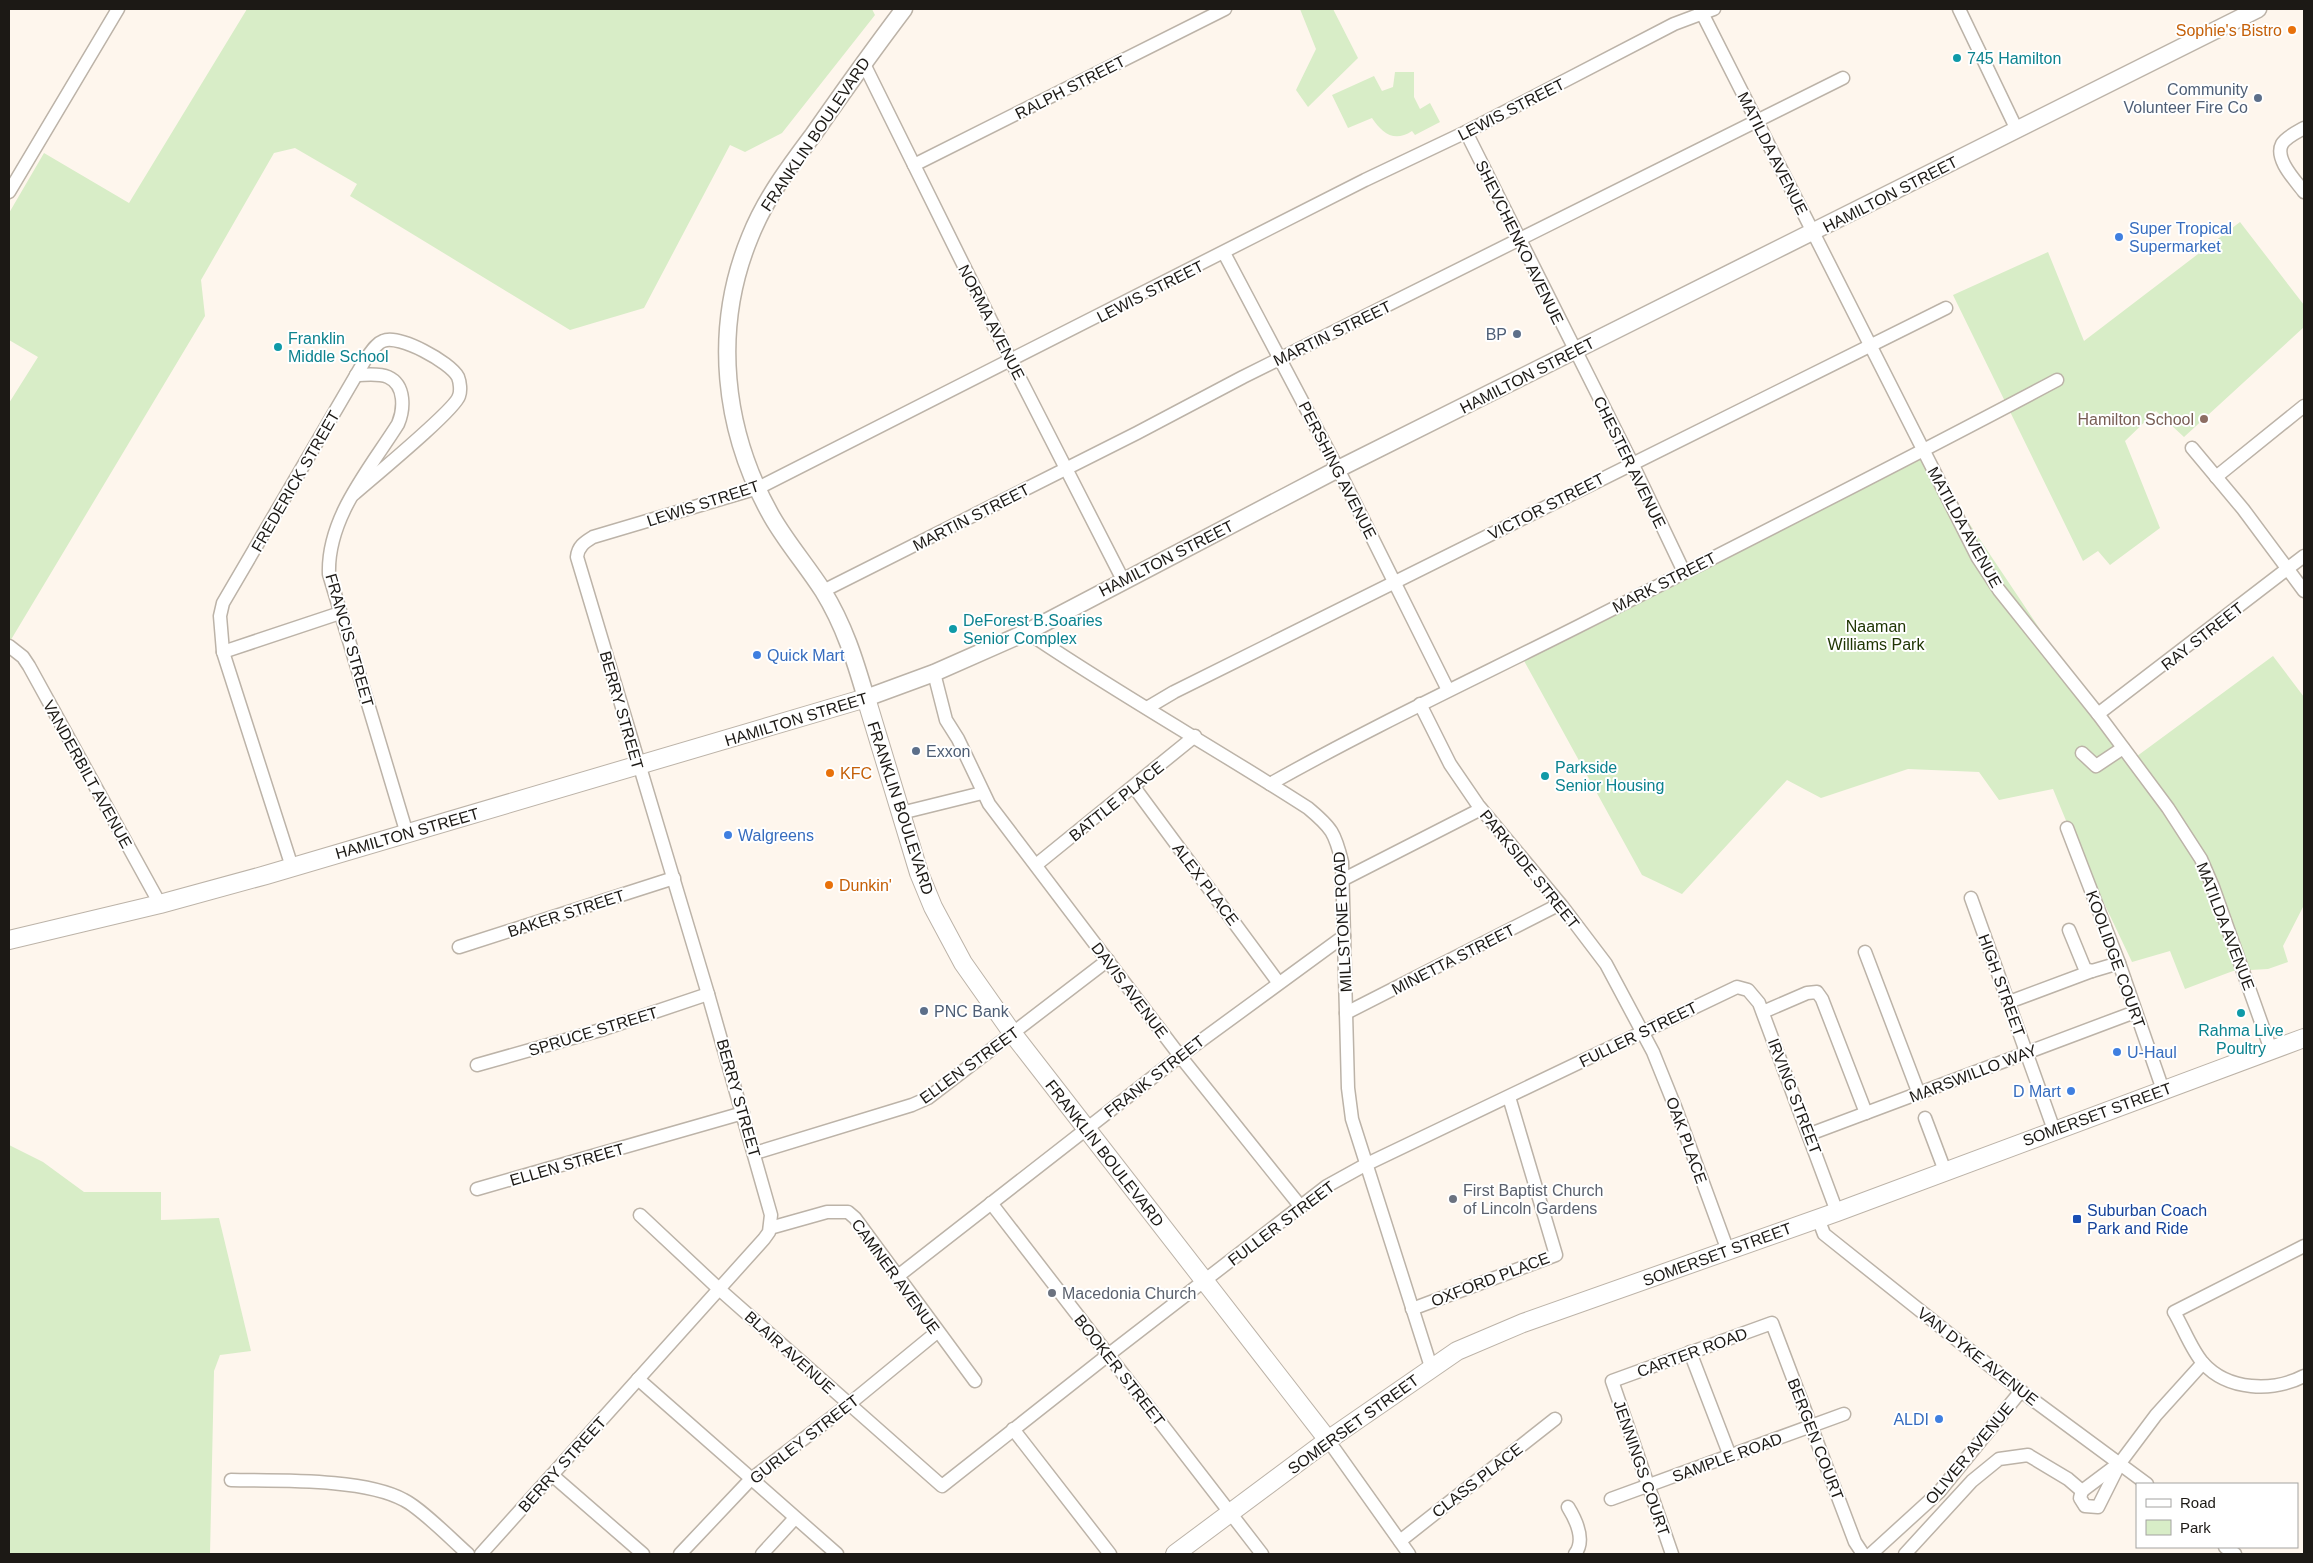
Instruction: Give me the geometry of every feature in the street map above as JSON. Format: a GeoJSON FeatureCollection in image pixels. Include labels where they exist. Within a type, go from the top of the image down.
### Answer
{"type":"FeatureCollection","features":[{"type":"Feature","properties":{"kind":"main road","name":"HAMILTON STREET"},"geometry":{"type":"LineString","coordinates":[[9,940],[160,904],[292,867],[866,698]]}},
{"type":"Feature","properties":{"kind":"main road","name":"FRANKLIN BOULEVARD"},"geometry":{"type":"LineString","coordinates":[[866,698],[919,873],[933,907],[963,963],[1013,1034],[1328,1440]]}},
{"type":"Feature","properties":{"kind":"main road","name":"SOMERSET STREET"},"geometry":{"type":"LineString","coordinates":[[1175,1554],[1328,1440],[1431,1367],[1458,1351],[1524,1323],[1837,1212],[2304,1038]]}},
{"type":"Feature","properties":{"kind":"street"},"geometry":{"type":"LineString","coordinates":[[9,192],[118,9]]}},
{"type":"Feature","properties":{"kind":"street","name":"FRANKLIN BOULEVARD"},"geometry":{"type":"LineString","coordinates":[[866,698],[849,642],[823,591],[772,517],[743,455],[730,407],[726,360],[732,297],[738,270],[766,203],[864,62],[904,9]]}},
{"type":"Feature","properties":{"kind":"street","name":"RALPH STREET"},"geometry":{"type":"LineString","coordinates":[[914,165],[1225,9]]}},
{"type":"Feature","properties":{"kind":"street"},"geometry":{"type":"LineString","coordinates":[[1959,9],[2017,130]]}},
{"type":"Feature","properties":{"kind":"street","name":"HAMILTON STREET"},"geometry":{"type":"LineString","coordinates":[[866,698],[934,673],[1026,632],[1338,469],[2017,130],[2233,14],[2258,9]]}},
{"type":"Feature","properties":{"kind":"street","name":"MATILDA AVENUE"},"geometry":{"type":"LineString","coordinates":[[1706,10],[1757,121],[1963,531],[1999,590],[2098,714],[2168,808],[2201,859],[2214,887],[2271,1050]]}},
{"type":"Feature","properties":{"kind":"street","name":"LEWIS STREET"},"geometry":{"type":"LineString","coordinates":[[578,550],[593,537],[758,488],[1365,180],[1466,132],[1674,24],[1706,10]]}},
{"type":"Feature","properties":{"kind":"street","name":"NORMA AVENUE"},"geometry":{"type":"LineString","coordinates":[[864,62],[1011,361],[1123,580]]}},
{"type":"Feature","properties":{"kind":"street","name":"MARTIN STREET"},"geometry":{"type":"LineString","coordinates":[[823,591],[1842,78]]}},
{"type":"Feature","properties":{"kind":"street"},"geometry":{"type":"LineString","coordinates":[[2304,128],[2288,138],[2281,148],[2281,156],[2288,170],[2304,192]]}},
{"type":"Feature","properties":{"kind":"street","name":"SHEVCHENKO AVENUE"},"geometry":{"type":"LineString","coordinates":[[1466,132],[1574,351]]}},
{"type":"Feature","properties":{"kind":"street","name":"PERSHING AVENUE"},"geometry":{"type":"LineString","coordinates":[[1224,253],[1338,469],[1448,690]]}},
{"type":"Feature","properties":{"kind":"street","name":"VICTOR STREET"},"geometry":{"type":"LineString","coordinates":[[1147,708],[1174,692],[1393,582],[1946,308]]}},
{"type":"Feature","properties":{"kind":"street","name":"FREDERICK STREET"},"geometry":{"type":"LineString","coordinates":[[292,867],[223,652],[220,616],[223,603],[356,375],[378,343],[384,340],[398,339],[409,343],[451,369],[460,383],[459,397],[440,418],[354,494]]}},
{"type":"Feature","properties":{"kind":"street","name":"CHESTER AVENUE"},"geometry":{"type":"LineString","coordinates":[[1574,351],[1632,463],[1684,572]]}},
{"type":"Feature","properties":{"kind":"street","name":"FRANCIS STREET"},"geometry":{"type":"LineString","coordinates":[[356,375],[388,376],[394,381],[401,394],[403,412],[398,424],[338,522],[332,540],[329,574],[407,834]]}},
{"type":"Feature","properties":{"kind":"street","name":"MARK STREET"},"geometry":{"type":"LineString","coordinates":[[1270,784],[1420,704],[1923,451],[2057,380]]}},
{"type":"Feature","properties":{"kind":"street"},"geometry":{"type":"LineString","coordinates":[[2216,477],[2304,406]]}},
{"type":"Feature","properties":{"kind":"street"},"geometry":{"type":"LineString","coordinates":[[2192,448],[2304,591]]}},
{"type":"Feature","properties":{"kind":"street","name":"BERRY STREET"},"geometry":{"type":"LineString","coordinates":[[481,1554],[720,1289],[764,1239],[770,1228],[771,1215],[755,1153],[674,878],[638,765],[577,556],[578,550]]}},
{"type":"Feature","properties":{"kind":"street","name":"RAY STREET"},"geometry":{"type":"LineString","coordinates":[[2098,714],[2304,556]]}},
{"type":"Feature","properties":{"kind":"street"},"geometry":{"type":"LineString","coordinates":[[223,652],[340,613]]}},
{"type":"Feature","properties":{"kind":"street","name":"MILLSTONE ROAD"},"geometry":{"type":"LineString","coordinates":[[1026,632],[1096,678],[1195,736],[1308,808],[1325,821],[1336,835],[1342,862],[1348,1088],[1352,1120],[1365,1166],[1431,1367]]}},
{"type":"Feature","properties":{"kind":"street","name":"VANDERBILT AVENUE"},"geometry":{"type":"LineString","coordinates":[[10,647],[28,666],[160,904]]}},
{"type":"Feature","properties":{"kind":"street","name":"DAVIS AVENUE"},"geometry":{"type":"LineString","coordinates":[[934,673],[946,720],[958,739],[982,793],[1180,1056],[1301,1207]]}},
{"type":"Feature","properties":{"kind":"street","name":"PARKSIDE STREET"},"geometry":{"type":"LineString","coordinates":[[1420,704],[1450,764],[1481,808],[1560,904],[1606,964],[1642,1032]]}},
{"type":"Feature","properties":{"kind":"street","name":"BATTLE PLACE"},"geometry":{"type":"LineString","coordinates":[[1036,865],[1195,736]]}},
{"type":"Feature","properties":{"kind":"street"},"geometry":{"type":"LineString","coordinates":[[2082,752],[2096,766],[2123,748]]}},
{"type":"Feature","properties":{"kind":"street","name":"ALEX PLACE"},"geometry":{"type":"LineString","coordinates":[[1134,786],[1278,982]]}},
{"type":"Feature","properties":{"kind":"street"},"geometry":{"type":"LineString","coordinates":[[901,813],[982,793]]}},
{"type":"Feature","properties":{"kind":"street"},"geometry":{"type":"LineString","coordinates":[[1342,880],[1481,808]]}},
{"type":"Feature","properties":{"kind":"street","name":"KOOLIDGE COURT"},"geometry":{"type":"LineString","coordinates":[[2067,828],[2119,963],[2163,1090]]}},
{"type":"Feature","properties":{"kind":"street","name":"BAKER STREET"},"geometry":{"type":"LineString","coordinates":[[459,947],[674,878]]}},
{"type":"Feature","properties":{"kind":"street","name":"HIGH STREET"},"geometry":{"type":"LineString","coordinates":[[1970,898],[2054,1130]]}},
{"type":"Feature","properties":{"kind":"street","name":"MINETTA STREET"},"geometry":{"type":"LineString","coordinates":[[1346,1013],[1560,904]]}},
{"type":"Feature","properties":{"kind":"street"},"geometry":{"type":"LineString","coordinates":[[2069,930],[2082,965],[2085,970],[2092,971]]}},
{"type":"Feature","properties":{"kind":"street","name":"FRANK STREET"},"geometry":{"type":"LineString","coordinates":[[898,1276],[1180,1056],[1278,982],[1344,936]]}},
{"type":"Feature","properties":{"kind":"street"},"geometry":{"type":"LineString","coordinates":[[1865,952],[1919,1094]]}},
{"type":"Feature","properties":{"kind":"street","name":"ELLEN STREET"},"geometry":{"type":"LineString","coordinates":[[755,1153],[912,1105],[945,1086],[1108,960]]}},
{"type":"Feature","properties":{"kind":"street"},"geometry":{"type":"LineString","coordinates":[[2009,1002],[2119,963]]}},
{"type":"Feature","properties":{"kind":"street","name":"FULLER STREET"},"geometry":{"type":"LineString","coordinates":[[942,1486],[1327,1186],[1726,991],[1742,987]]}},
{"type":"Feature","properties":{"kind":"street","name":"IRVING STREET"},"geometry":{"type":"LineString","coordinates":[[1742,987],[1748,990],[1759,1003],[1763,1012],[1810,1134],[1837,1212]]}},
{"type":"Feature","properties":{"kind":"street"},"geometry":{"type":"LineString","coordinates":[[1763,1012],[1807,993],[1817,992],[1822,998],[1866,1113]]}},
{"type":"Feature","properties":{"kind":"street","name":"SPRUCE STREET"},"geometry":{"type":"LineString","coordinates":[[478,1065],[604,1029],[708,994]]}},
{"type":"Feature","properties":{"kind":"street","name":"MARSWILLO WAY"},"geometry":{"type":"LineString","coordinates":[[1810,1134],[2135,1012]]}},
{"type":"Feature","properties":{"kind":"street","name":"OAK PLACE"},"geometry":{"type":"LineString","coordinates":[[1642,1032],[1676,1109],[1728,1251]]}},
{"type":"Feature","properties":{"kind":"street","name":"OXFORD PLACE"},"geometry":{"type":"LineString","coordinates":[[1412,1309],[1556,1255],[1509,1097]]}},
{"type":"Feature","properties":{"kind":"street","name":"ELLEN STREET"},"geometry":{"type":"LineString","coordinates":[[478,1189],[743,1113]]}},
{"type":"Feature","properties":{"kind":"street"},"geometry":{"type":"LineString","coordinates":[[1925,1118],[1945,1171]]}},
{"type":"Feature","properties":{"kind":"street","name":"BOOKER STREET"},"geometry":{"type":"LineString","coordinates":[[991,1203],[1262,1554]]}},
{"type":"Feature","properties":{"kind":"street","name":"CAMNER AVENUE"},"geometry":{"type":"LineString","coordinates":[[770,1228],[827,1212],[848,1212],[855,1218],[937,1332],[976,1381]]}},
{"type":"Feature","properties":{"kind":"street","name":"BLAIR AVENUE"},"geometry":{"type":"LineString","coordinates":[[640,1215],[848,1405],[942,1486]]}},
{"type":"Feature","properties":{"kind":"street","name":"VAN DYKE AVENUE"},"geometry":{"type":"LineString","coordinates":[[1818,1218],[1824,1234],[2021,1391],[2146,1483]]}},
{"type":"Feature","properties":{"kind":"street"},"geometry":{"type":"LineString","coordinates":[[2304,1246],[2174,1312],[2203,1363],[2220,1375],[2246,1387],[2277,1386],[2292,1383],[2304,1376]]}},
{"type":"Feature","properties":{"kind":"street","name":"CARTER ROAD"},"geometry":{"type":"LineString","coordinates":[[1612,1381],[1772,1322]]}},
{"type":"Feature","properties":{"kind":"street","name":"BERGEN COURT"},"geometry":{"type":"LineString","coordinates":[[1772,1322],[1811,1427],[1817,1437],[1855,1542],[1864,1554]]}},
{"type":"Feature","properties":{"kind":"street","name":"GURLEY STREET"},"geometry":{"type":"LineString","coordinates":[[680,1554],[750,1480],[848,1405],[937,1332]]}},
{"type":"Feature","properties":{"kind":"street"},"geometry":{"type":"LineString","coordinates":[[1690,1352],[1730,1456]]}},
{"type":"Feature","properties":{"kind":"street"},"geometry":{"type":"LineString","coordinates":[[2120,1463],[2082,1491],[2080,1498],[2085,1506],[2098,1507],[2120,1463],[2156,1415],[2203,1363]]}},
{"type":"Feature","properties":{"kind":"street"},"geometry":{"type":"LineString","coordinates":[[638,1379],[750,1480],[837,1554]]}},
{"type":"Feature","properties":{"kind":"street","name":"JENNINGS COURT"},"geometry":{"type":"LineString","coordinates":[[1612,1381],[1672,1554]]}},
{"type":"Feature","properties":{"kind":"street","name":"OLIVER AVENUE"},"geometry":{"type":"LineString","coordinates":[[1871,1554],[1939,1492],[2021,1391]]}},
{"type":"Feature","properties":{"kind":"street","name":"SAMPLE ROAD"},"geometry":{"type":"LineString","coordinates":[[1611,1499],[1844,1414]]}},
{"type":"Feature","properties":{"kind":"street","name":"CLASS PLACE"},"geometry":{"type":"LineString","coordinates":[[1400,1541],[1555,1419]]}},
{"type":"Feature","properties":{"kind":"street"},"geometry":{"type":"LineString","coordinates":[[1014,1429],[1110,1554]]}},
{"type":"Feature","properties":{"kind":"street"},"geometry":{"type":"LineString","coordinates":[[1328,1440],[1409,1554]]}},
{"type":"Feature","properties":{"kind":"street"},"geometry":{"type":"LineString","coordinates":[[1905,1554],[1972,1481],[1999,1459],[2028,1455],[2068,1479],[2082,1491]]}},
{"type":"Feature","properties":{"kind":"street"},"geometry":{"type":"LineString","coordinates":[[552,1475],[637,1552]]}},
{"type":"Feature","properties":{"kind":"street"},"geometry":{"type":"LineString","coordinates":[[231,1480],[307,1482],[380,1490],[406,1500],[468,1554]]}},
{"type":"Feature","properties":{"kind":"street"},"geometry":{"type":"LineString","coordinates":[[1568,1507],[1578,1528],[1580,1543],[1575,1554]]}},
{"type":"Feature","properties":{"kind":"street"},"geometry":{"type":"LineString","coordinates":[[762,1554],[795,1518]]}},
{"type":"Feature","properties":{"kind":"green space"},"geometry":{"type":"Polygon","coordinates":[[[247,9],[872,9],[875,15],[782,133],[745,152],[730,145],[644,308],[570,330],[350,196],[357,184],[295,148],[274,153],[201,280],[205,316],[9,643],[9,403],[38,357],[9,340],[9,213],[44,153],[129,203],[247,9]]]}},
{"type":"Feature","properties":{"kind":"green space"},"geometry":{"type":"Polygon","coordinates":[[[1300,9],[1333,9],[1358,58],[1308,107],[1296,90],[1316,49],[1300,9]]]}},
{"type":"Feature","properties":{"kind":"green space"},"geometry":{"type":"Polygon","coordinates":[[[1395,72],[1414,72],[1414,97],[1420,109],[1430,103],[1440,122],[1415,135],[1412,131],[1400,136],[1389,135],[1384,132],[1372,118],[1348,128],[1332,95],[1374,76],[1382,91],[1393,87],[1395,72]]]}},
{"type":"Feature","properties":{"kind":"green space"},"geometry":{"type":"Polygon","coordinates":[[[2240,222],[2304,305],[2304,327],[2184,437],[2156,411],[2125,441],[2160,528],[2110,565],[2098,551],[2083,561],[1953,295],[2048,252],[2084,341],[2240,222]]]}},
{"type":"Feature","properties":{"kind":"green space","name":"Naaman Williams Park"},"geometry":{"type":"Polygon","coordinates":[[[1924,456],[2129,762],[2273,656],[2304,697],[2304,905],[2283,946],[2288,962],[2268,969],[2233,971],[2185,989],[2170,951],[2132,962],[2074,840],[2053,789],[1999,800],[1979,772],[1908,769],[1821,798],[1787,780],[1682,894],[1642,875],[1522,657],[1924,456]]]}},
{"type":"Feature","properties":{"kind":"green space"},"geometry":{"type":"Polygon","coordinates":[[[9,1145],[43,1162],[84,1192],[161,1192],[161,1220],[219,1218],[251,1351],[220,1355],[214,1371],[210,1554],[9,1554],[9,1145]]]}},
{"type":"Feature","properties":{"kind":"place","name":"Sophie's Bistro"},"geometry":{"type":"Point","coordinates":[2292,30]}},
{"type":"Feature","properties":{"kind":"place","name":"745 Hamilton"},"geometry":{"type":"Point","coordinates":[1957,58]}},
{"type":"Feature","properties":{"kind":"place","name":"Community Volunteer Fire Co"},"geometry":{"type":"Point","coordinates":[2258,98]}},
{"type":"Feature","properties":{"kind":"place","name":"Super Tropical Supermarket"},"geometry":{"type":"Point","coordinates":[2119,237]}},
{"type":"Feature","properties":{"kind":"place","name":"BP"},"geometry":{"type":"Point","coordinates":[1517,334]}},
{"type":"Feature","properties":{"kind":"place","name":"Franklin Middle School"},"geometry":{"type":"Point","coordinates":[278,347]}},
{"type":"Feature","properties":{"kind":"place","name":"Hamilton School"},"geometry":{"type":"Point","coordinates":[2204,419]}},
{"type":"Feature","properties":{"kind":"place","name":"DeForest B.Soaries Senior Complex"},"geometry":{"type":"Point","coordinates":[953,629]}},
{"type":"Feature","properties":{"kind":"place","name":"Quick Mart"},"geometry":{"type":"Point","coordinates":[757,655]}},
{"type":"Feature","properties":{"kind":"place","name":"Exxon"},"geometry":{"type":"Point","coordinates":[916,751]}},
{"type":"Feature","properties":{"kind":"place","name":"KFC"},"geometry":{"type":"Point","coordinates":[830,773]}},
{"type":"Feature","properties":{"kind":"place","name":"Parkside Senior Housing"},"geometry":{"type":"Point","coordinates":[1545,776]}},
{"type":"Feature","properties":{"kind":"place","name":"Walgreens"},"geometry":{"type":"Point","coordinates":[728,835]}},
{"type":"Feature","properties":{"kind":"place","name":"Dunkin'"},"geometry":{"type":"Point","coordinates":[829,885]}},
{"type":"Feature","properties":{"kind":"place","name":"PNC Bank"},"geometry":{"type":"Point","coordinates":[924,1011]}},
{"type":"Feature","properties":{"kind":"place","name":"Rahma Live Poultry"},"geometry":{"type":"Point","coordinates":[2241,1013]}},
{"type":"Feature","properties":{"kind":"place","name":"U-Haul"},"geometry":{"type":"Point","coordinates":[2117,1052]}},
{"type":"Feature","properties":{"kind":"place","name":"D Mart"},"geometry":{"type":"Point","coordinates":[2071,1091]}},
{"type":"Feature","properties":{"kind":"place","name":"First Baptist Church of Lincoln Gardens"},"geometry":{"type":"Point","coordinates":[1453,1199]}},
{"type":"Feature","properties":{"kind":"place","name":"Suburban Coach Park and Ride"},"geometry":{"type":"Point","coordinates":[2077,1219]}},
{"type":"Feature","properties":{"kind":"place","name":"Macedonia Church"},"geometry":{"type":"Point","coordinates":[1052,1293]}},
{"type":"Feature","properties":{"kind":"place","name":"ALDI"},"geometry":{"type":"Point","coordinates":[1939,1419]}}]}
